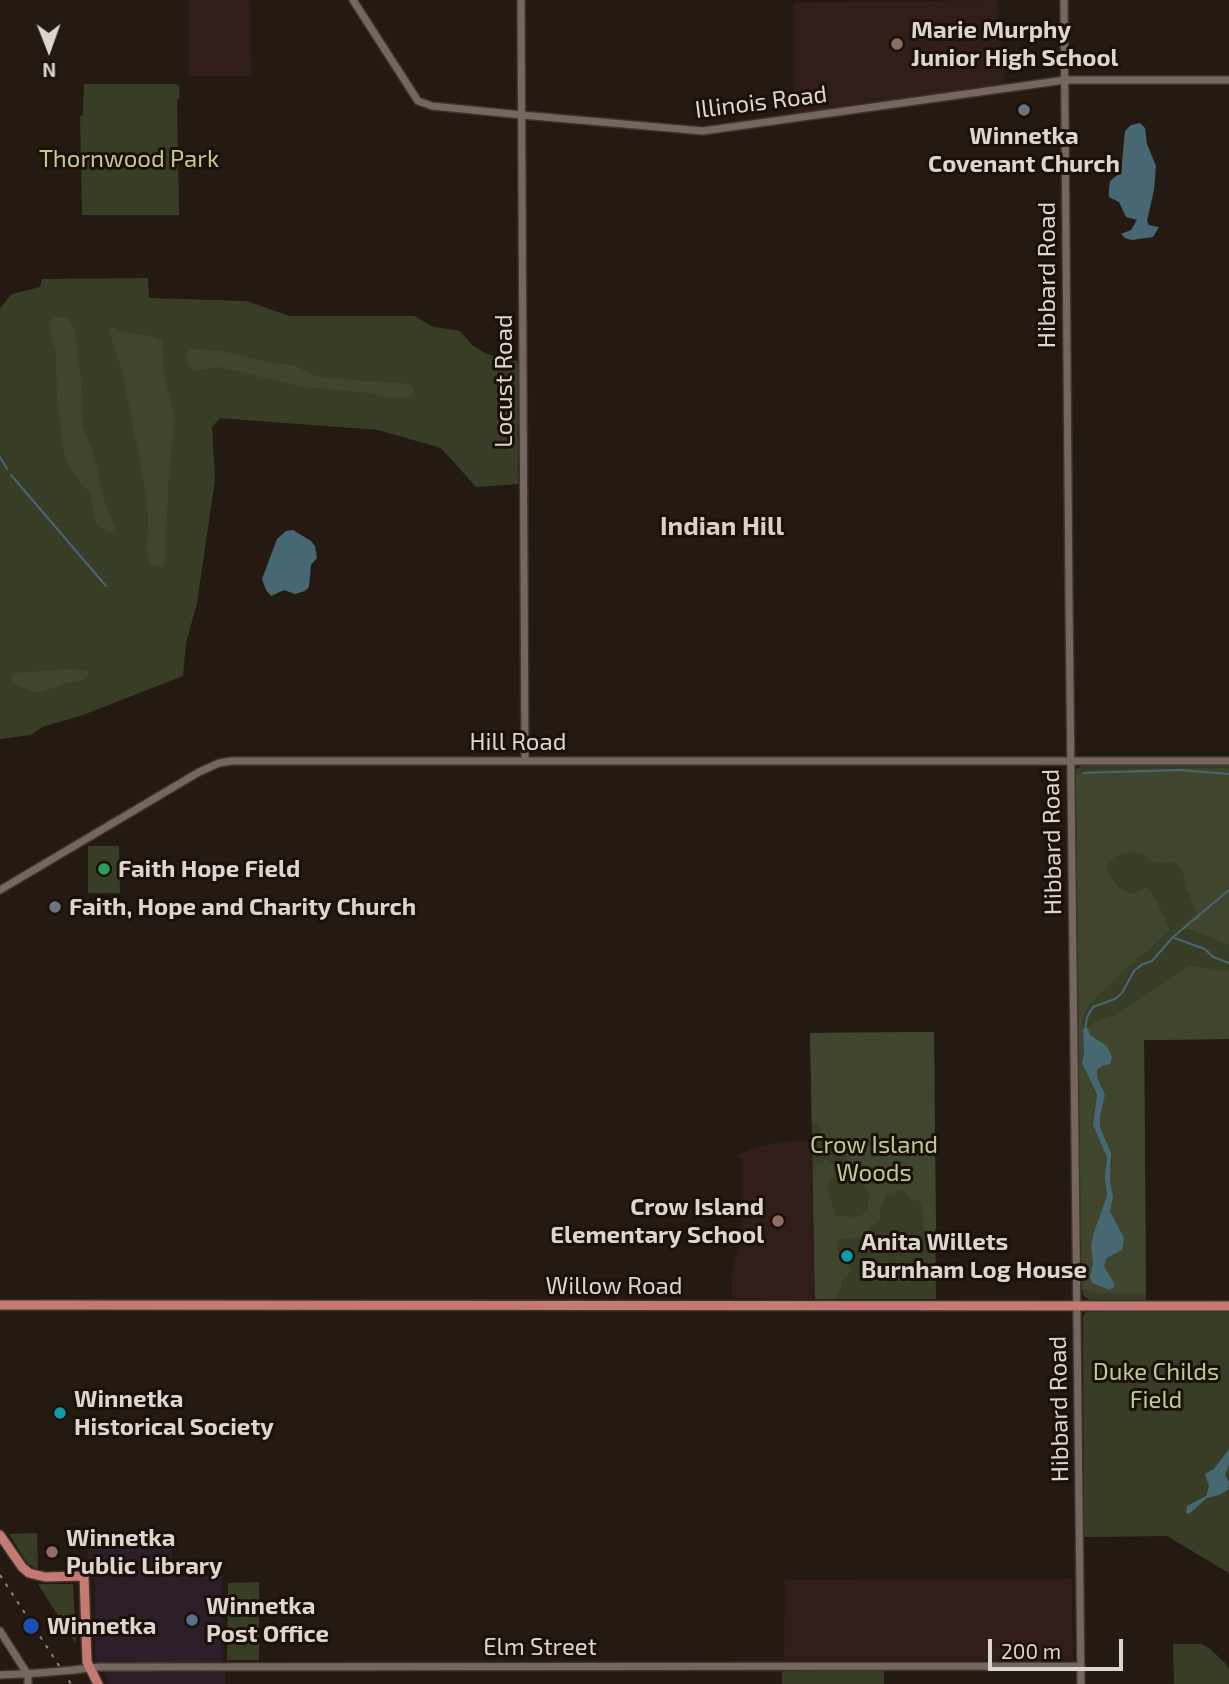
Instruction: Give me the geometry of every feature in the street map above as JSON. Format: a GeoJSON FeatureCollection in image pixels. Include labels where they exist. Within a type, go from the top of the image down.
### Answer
{"type":"FeatureCollection","features":[{"type":"Feature","properties":{"kind":"main road","name":"Willow Road"},"geometry":{"type":"LineString","coordinates":[[0,1306],[1229,1306]]}},
{"type":"Feature","properties":{"kind":"main road"},"geometry":{"type":"LineString","coordinates":[[0,1535],[4,1550],[34,1575],[84,1576],[89,1668],[98,1684]]}},
{"type":"Feature","properties":{"kind":"street","name":"Illinois Road"},"geometry":{"type":"LineString","coordinates":[[353,0],[418,101],[432,106],[694,131],[718,130],[1065,80],[1229,80]]}},
{"type":"Feature","properties":{"kind":"street","name":"Locust Road"},"geometry":{"type":"LineString","coordinates":[[521,0],[525,761]]}},
{"type":"Feature","properties":{"kind":"street","name":"Hibbard Road"},"geometry":{"type":"LineString","coordinates":[[1064,0],[1081,1684]]}},
{"type":"Feature","properties":{"kind":"street","name":"Hill Road"},"geometry":{"type":"LineString","coordinates":[[0,890],[199,772],[224,762],[1229,761]]}},
{"type":"Feature","properties":{"kind":"street"},"geometry":{"type":"LineString","coordinates":[[0,1631],[28,1675],[28,1684]]}},
{"type":"Feature","properties":{"kind":"street","name":"Elm Street"},"geometry":{"type":"LineString","coordinates":[[0,1675],[28,1675],[89,1668],[1081,1666]]}},
{"type":"Feature","properties":{"kind":"shaded area"},"geometry":{"type":"Polygon","coordinates":[[[189,0],[250,0],[251,76],[189,76],[189,0]]]}},
{"type":"Feature","properties":{"kind":"shaded area","name":"Marie Murphy Junior High School"},"geometry":{"type":"Polygon","coordinates":[[[997,0],[1005,86],[794,117],[793,3],[997,0]]]}},
{"type":"Feature","properties":{"kind":"shaded area","name":"Crow Island Elementary School"},"geometry":{"type":"Polygon","coordinates":[[[812,1141],[815,1299],[732,1298],[732,1277],[743,1217],[742,1161],[738,1155],[758,1146],[812,1141]]]}},
{"type":"Feature","properties":{"kind":"shaded area"},"geometry":{"type":"Polygon","coordinates":[[[125,1531],[172,1531],[172,1576],[222,1576],[225,1684],[109,1684],[95,1656],[95,1584],[87,1567],[88,1537],[124,1537],[125,1531]]]}},
{"type":"Feature","properties":{"kind":"shaded area"},"geometry":{"type":"Polygon","coordinates":[[[1072,1579],[1073,1660],[784,1660],[785,1580],[1072,1579]]]}},
{"type":"Feature","properties":{"kind":"green space","name":"Thornwood Park"},"geometry":{"type":"Polygon","coordinates":[[[84,84],[179,86],[179,215],[82,215],[80,116],[83,115],[84,84]]]}},
{"type":"Feature","properties":{"kind":"green space"},"geometry":{"type":"Polygon","coordinates":[[[148,278],[149,298],[247,301],[289,316],[414,316],[434,327],[460,331],[472,345],[485,353],[518,361],[518,484],[476,487],[441,448],[378,430],[220,418],[212,427],[215,480],[197,603],[186,643],[183,676],[83,715],[42,727],[31,735],[0,739],[0,308],[12,294],[40,287],[42,279],[148,278]]]}},
{"type":"Feature","properties":{"kind":"green space"},"geometry":{"type":"Polygon","coordinates":[[[54,318],[68,318],[75,330],[81,383],[82,426],[92,449],[105,503],[115,528],[111,533],[96,523],[90,493],[73,473],[65,457],[57,401],[56,351],[49,323],[54,318]]]}},
{"type":"Feature","properties":{"kind":"green space"},"geometry":{"type":"Polygon","coordinates":[[[112,327],[124,333],[147,335],[162,341],[164,375],[175,420],[169,467],[165,563],[162,567],[150,565],[147,552],[145,487],[123,375],[109,330],[112,327]]]}},
{"type":"Feature","properties":{"kind":"green space"},"geometry":{"type":"Polygon","coordinates":[[[190,349],[221,351],[271,363],[294,365],[312,375],[327,378],[409,384],[414,388],[414,393],[409,398],[386,397],[371,393],[304,387],[219,367],[195,371],[187,360],[186,353],[190,349]]]}},
{"type":"Feature","properties":{"kind":"green space"},"geometry":{"type":"Polygon","coordinates":[[[72,669],[87,671],[88,675],[83,680],[41,692],[12,683],[12,674],[16,673],[72,669]]]}},
{"type":"Feature","properties":{"kind":"green space"},"geometry":{"type":"Polygon","coordinates":[[[1229,763],[1229,1039],[1144,1040],[1146,1301],[1091,1301],[1083,1295],[1080,1248],[1075,770],[1081,766],[1229,763]]]}},
{"type":"Feature","properties":{"kind":"green space"},"geometry":{"type":"Polygon","coordinates":[[[1229,768],[1229,945],[1182,926],[1197,913],[1187,890],[1182,868],[1174,862],[1159,863],[1148,860],[1145,854],[1134,852],[1115,856],[1106,866],[1121,889],[1132,894],[1146,888],[1155,898],[1170,930],[1087,1007],[1082,1019],[1083,1064],[1097,1094],[1093,1116],[1107,1157],[1107,1196],[1091,1246],[1092,1283],[1105,1289],[1114,1283],[1104,1266],[1107,1258],[1116,1254],[1110,1211],[1113,1197],[1110,1182],[1112,1161],[1109,1145],[1100,1127],[1104,1102],[1097,1070],[1102,1066],[1098,1039],[1090,1035],[1088,1028],[1098,1020],[1115,1015],[1189,966],[1229,971],[1229,1039],[1144,1040],[1146,1294],[1093,1293],[1082,1289],[1080,1248],[1075,775],[1093,770],[1229,768]]]}},
{"type":"Feature","properties":{"kind":"green space","name":"Faith Hope Field"},"geometry":{"type":"Polygon","coordinates":[[[88,846],[119,846],[120,893],[88,893],[88,846]]]}},
{"type":"Feature","properties":{"kind":"green space","name":"Crow Island Woods"},"geometry":{"type":"Polygon","coordinates":[[[934,1032],[936,1299],[815,1299],[810,1033],[934,1032]]]}},
{"type":"Feature","properties":{"kind":"green space","name":"Crow Island Woods"},"geometry":{"type":"Polygon","coordinates":[[[934,1032],[936,1229],[928,1232],[924,1230],[922,1202],[910,1199],[904,1190],[886,1194],[880,1208],[880,1219],[874,1225],[869,1225],[868,1234],[838,1239],[836,1248],[851,1271],[841,1281],[837,1296],[834,1299],[815,1299],[815,1164],[823,1163],[825,1159],[829,1164],[835,1164],[837,1173],[830,1180],[828,1189],[835,1216],[860,1217],[868,1209],[868,1200],[871,1197],[855,1169],[849,1165],[845,1152],[836,1147],[834,1140],[822,1136],[817,1122],[812,1121],[810,1033],[934,1032]]]}},
{"type":"Feature","properties":{"kind":"green space","name":"Duke Childs Field"},"geometry":{"type":"Polygon","coordinates":[[[1092,1310],[1229,1311],[1229,1573],[1167,1536],[1084,1537],[1083,1318],[1085,1313],[1092,1310]]]}},
{"type":"Feature","properties":{"kind":"green space"},"geometry":{"type":"Polygon","coordinates":[[[37,1533],[38,1570],[27,1563],[9,1534],[37,1533]]]}},
{"type":"Feature","properties":{"kind":"green space"},"geometry":{"type":"Polygon","coordinates":[[[259,1582],[259,1660],[227,1660],[228,1583],[259,1582]]]}},
{"type":"Feature","properties":{"kind":"green space"},"geometry":{"type":"Polygon","coordinates":[[[38,1584],[73,1584],[76,1644],[38,1584]]]}},
{"type":"Feature","properties":{"kind":"green space"},"geometry":{"type":"Polygon","coordinates":[[[1173,1644],[1202,1644],[1210,1649],[1229,1669],[1229,1684],[1174,1684],[1173,1644]]]}},
{"type":"Feature","properties":{"kind":"green space"},"geometry":{"type":"Polygon","coordinates":[[[884,1670],[884,1684],[782,1684],[782,1672],[884,1670]]]}},
{"type":"Feature","properties":{"kind":"water"},"geometry":{"type":"Polygon","coordinates":[[[1140,123],[1145,128],[1147,144],[1156,166],[1147,221],[1149,225],[1159,227],[1153,237],[1132,240],[1121,234],[1131,230],[1137,220],[1126,217],[1119,202],[1109,197],[1109,188],[1110,181],[1121,172],[1125,131],[1131,125],[1140,123]]]}},
{"type":"Feature","properties":{"kind":"water"},"geometry":{"type":"Polygon","coordinates":[[[293,530],[315,546],[317,558],[311,565],[309,587],[295,594],[284,590],[271,596],[262,579],[277,539],[286,531],[293,530]]]}},
{"type":"Feature","properties":{"kind":"water"},"geometry":{"type":"Polygon","coordinates":[[[1088,1028],[1090,1035],[1107,1046],[1112,1057],[1110,1064],[1097,1070],[1097,1077],[1105,1095],[1100,1127],[1111,1153],[1110,1182],[1113,1197],[1110,1211],[1124,1238],[1122,1250],[1107,1258],[1104,1266],[1114,1283],[1114,1288],[1109,1290],[1092,1283],[1090,1277],[1093,1264],[1091,1246],[1107,1196],[1107,1157],[1093,1125],[1097,1094],[1082,1063],[1083,1029],[1088,1028]]]}},
{"type":"Feature","properties":{"kind":"water"},"geometry":{"type":"Polygon","coordinates":[[[1229,1449],[1229,1465],[1225,1475],[1229,1482],[1228,1490],[1207,1498],[1189,1514],[1186,1513],[1187,1506],[1206,1496],[1209,1486],[1205,1474],[1214,1469],[1229,1449]]]}},
{"type":"Feature","properties":{"kind":"waterway"},"geometry":{"type":"LineString","coordinates":[[0,457],[7,469]]}},
{"type":"Feature","properties":{"kind":"waterway"},"geometry":{"type":"LineString","coordinates":[[11,475],[106,586]]}},
{"type":"Feature","properties":{"kind":"waterway"},"geometry":{"type":"LineString","coordinates":[[1083,773],[1180,770],[1229,774]]}},
{"type":"Feature","properties":{"kind":"waterway"},"geometry":{"type":"LineString","coordinates":[[1085,1030],[1087,1017],[1093,1007],[1115,999],[1122,993],[1134,971],[1152,961],[1172,938],[1229,890]]}},
{"type":"Feature","properties":{"kind":"waterway"},"geometry":{"type":"LineString","coordinates":[[1174,938],[1205,949],[1213,957],[1229,963]]}},
{"type":"Feature","properties":{"kind":"railway"},"geometry":{"type":"LineString","coordinates":[[0,1575],[71,1684]]}},
{"type":"Feature","properties":{"kind":"place","name":"Marie Murphy Junior High School"},"geometry":{"type":"Point","coordinates":[897,44]}},
{"type":"Feature","properties":{"kind":"place","name":"Winnetka Covenant Church"},"geometry":{"type":"Point","coordinates":[1024,110]}},
{"type":"Feature","properties":{"kind":"place","name":"Faith Hope Field"},"geometry":{"type":"Point","coordinates":[104,869]}},
{"type":"Feature","properties":{"kind":"place","name":"Faith, Hope and Charity Church"},"geometry":{"type":"Point","coordinates":[55,907]}},
{"type":"Feature","properties":{"kind":"place","name":"Crow Island Elementary School"},"geometry":{"type":"Point","coordinates":[778,1221]}},
{"type":"Feature","properties":{"kind":"place","name":"Anita Willets Burnham Log House"},"geometry":{"type":"Point","coordinates":[847,1256]}},
{"type":"Feature","properties":{"kind":"place","name":"Winnetka Historical Society"},"geometry":{"type":"Point","coordinates":[60,1413]}},
{"type":"Feature","properties":{"kind":"place","name":"Winnetka Public Library"},"geometry":{"type":"Point","coordinates":[52,1552]}},
{"type":"Feature","properties":{"kind":"place","name":"Winnetka Post Office"},"geometry":{"type":"Point","coordinates":[192,1620]}},
{"type":"Feature","properties":{"kind":"place","name":"Winnetka"},"geometry":{"type":"Point","coordinates":[31,1626]}},
{"type":"Feature","properties":{"kind":"district","name":"Indian Hill"},"geometry":{"type":"Point","coordinates":[722,526]}}]}
